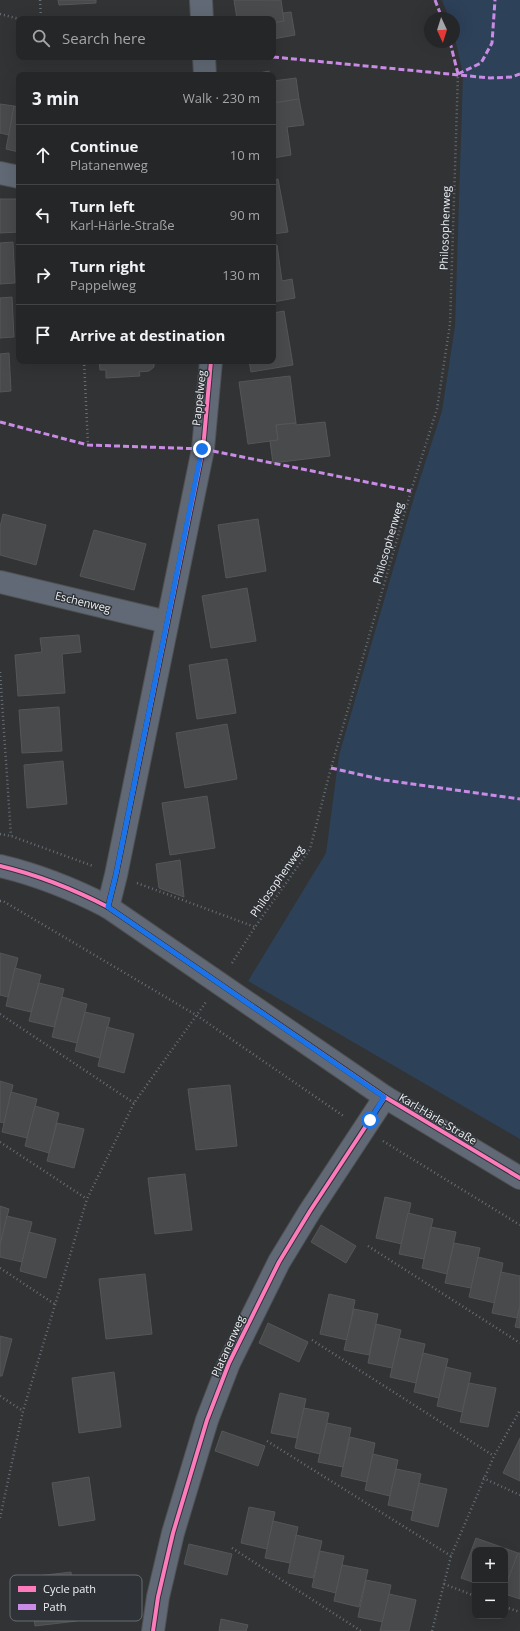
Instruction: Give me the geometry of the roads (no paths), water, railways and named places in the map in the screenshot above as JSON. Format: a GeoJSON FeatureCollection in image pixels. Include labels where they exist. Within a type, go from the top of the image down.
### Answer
{"type":"FeatureCollection","features":[{"type":"Feature","properties":{"kind":"street"},"geometry":{"type":"LineString","coordinates":[[201,0],[202,16]]}},
{"type":"Feature","properties":{"kind":"street"},"geometry":{"type":"LineString","coordinates":[[204,60],[205,72]]}},
{"type":"Feature","properties":{"kind":"street"},"geometry":{"type":"LineString","coordinates":[[0,173],[16,176]]}},
{"type":"Feature","properties":{"kind":"street","name":"Pappelweg"},"geometry":{"type":"LineString","coordinates":[[108,907],[116,874],[202,449],[211,364]]}},
{"type":"Feature","properties":{"kind":"street","name":"Eschenweg"},"geometry":{"type":"LineString","coordinates":[[0,582],[167,622]]}},
{"type":"Feature","properties":{"kind":"street","name":"Karl-Härle-Straße"},"geometry":{"type":"LineString","coordinates":[[0,866],[27,872],[74,889],[108,907],[384,1097],[520,1178]]}},
{"type":"Feature","properties":{"kind":"street","name":"Platanenweg"},"geometry":{"type":"LineString","coordinates":[[153,1631],[158,1597],[173,1533],[206,1420],[229,1363],[279,1262],[310,1211],[384,1097]]}}]}
